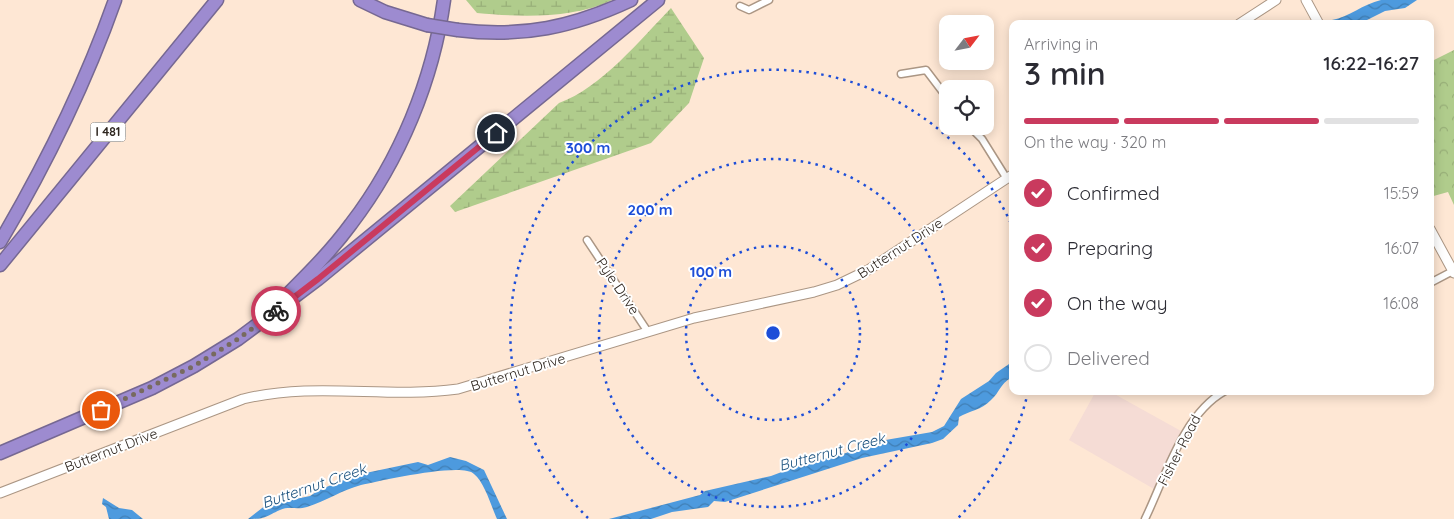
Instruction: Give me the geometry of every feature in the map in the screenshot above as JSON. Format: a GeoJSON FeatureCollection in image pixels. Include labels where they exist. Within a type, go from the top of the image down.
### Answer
{"type":"FeatureCollection","features":[{"type":"Feature","properties":{"kind":"highway"},"geometry":{"type":"LineString","coordinates":[[0,242],[33,187],[61,132],[98,47],[115,0]]}},
{"type":"Feature","properties":{"kind":"highway","name":"I 481"},"geometry":{"type":"LineString","coordinates":[[0,265],[217,0]]}},
{"type":"Feature","properties":{"kind":"highway"},"geometry":{"type":"LineString","coordinates":[[360,0],[398,16],[427,24],[458,30],[517,33],[578,22],[631,0]]}},
{"type":"Feature","properties":{"kind":"highway"},"geometry":{"type":"LineString","coordinates":[[265,318],[327,254],[352,223],[379,182],[409,124],[422,90],[439,32],[444,0]]}},
{"type":"Feature","properties":{"kind":"highway"},"geometry":{"type":"LineString","coordinates":[[0,453],[152,388],[194,366],[238,339],[292,300],[406,208],[658,0]]}},
{"type":"Feature","properties":{"kind":"street"},"geometry":{"type":"LineString","coordinates":[[740,6],[749,10],[769,0]]}},
{"type":"Feature","properties":{"kind":"street"},"geometry":{"type":"LineString","coordinates":[[1245,20],[1276,0]]}},
{"type":"Feature","properties":{"kind":"street"},"geometry":{"type":"LineString","coordinates":[[1306,0],[1317,20]]}},
{"type":"Feature","properties":{"kind":"street"},"geometry":{"type":"LineString","coordinates":[[901,74],[926,70],[939,87]]}},
{"type":"Feature","properties":{"kind":"street"},"geometry":{"type":"LineString","coordinates":[[978,135],[1009,176]]}},
{"type":"Feature","properties":{"kind":"street","name":"Butternut Drive"},"geometry":{"type":"LineString","coordinates":[[0,493],[269,392],[304,389],[422,393],[458,389],[694,318],[814,292],[852,278],[1009,178]]}},
{"type":"Feature","properties":{"kind":"street"},"geometry":{"type":"LineString","coordinates":[[1434,236],[1453,272],[1434,281]]}},
{"type":"Feature","properties":{"kind":"street","name":"Pyle Drive"},"geometry":{"type":"LineString","coordinates":[[587,240],[648,332]]}},
{"type":"Feature","properties":{"kind":"street","name":"Fisher Road"},"geometry":{"type":"LineString","coordinates":[[1145,519],[1192,421],[1207,403],[1219,395]]}},
{"type":"Feature","properties":{"kind":"shaded area"},"geometry":{"type":"Polygon","coordinates":[[[1094,395],[1116,395],[1181,431],[1154,489],[1069,440],[1094,395]]]}},
{"type":"Feature","properties":{"kind":"green space"},"geometry":{"type":"Polygon","coordinates":[[[466,0],[612,0],[581,11],[528,16],[477,13],[466,0]]]}},
{"type":"Feature","properties":{"kind":"green space"},"geometry":{"type":"Polygon","coordinates":[[[671,8],[704,58],[689,103],[651,143],[455,212],[450,206],[559,103],[575,96],[605,75],[671,8]]]}},
{"type":"Feature","properties":{"kind":"green space"},"geometry":{"type":"Polygon","coordinates":[[[1454,50],[1454,205],[1448,192],[1434,196],[1434,60],[1454,50]]]}},
{"type":"Feature","properties":{"kind":"water"},"geometry":{"type":"Polygon","coordinates":[[[1381,0],[1417,0],[1405,8],[1385,11],[1367,20],[1332,20],[1381,0]]]}},
{"type":"Feature","properties":{"kind":"water"},"geometry":{"type":"Polygon","coordinates":[[[1009,364],[1009,380],[994,397],[980,408],[959,417],[958,425],[943,439],[862,458],[725,502],[714,501],[708,507],[672,512],[651,519],[609,519],[700,495],[705,491],[771,476],[803,464],[846,453],[868,443],[932,432],[944,426],[961,399],[989,381],[996,373],[1009,364]]]}},
{"type":"Feature","properties":{"kind":"water"},"geometry":{"type":"Polygon","coordinates":[[[450,457],[466,461],[484,470],[507,519],[497,519],[485,489],[474,474],[467,471],[454,470],[438,471],[361,485],[307,507],[283,509],[262,518],[248,519],[266,505],[310,496],[319,490],[356,475],[418,462],[428,465],[450,457]]]}},
{"type":"Feature","properties":{"kind":"water"},"geometry":{"type":"Polygon","coordinates":[[[103,498],[119,508],[132,510],[143,519],[109,519],[106,507],[102,504],[103,498]]]}},
{"type":"Feature","properties":{"kind":"way so far"},"geometry":{"type":"LineString","coordinates":[[101,410],[152,388],[194,366],[238,339],[276,311]]}},
{"type":"Feature","properties":{"kind":"route"},"geometry":{"type":"LineString","coordinates":[[276,311],[406,208],[496,133]]}},
{"type":"Feature","properties":{"kind":"water label","name":"Butternut Creek"},"geometry":{"type":"Point","coordinates":[832,452]}},
{"type":"Feature","properties":{"kind":"water label","name":"Butternut Creek"},"geometry":{"type":"Point","coordinates":[314,486]}}]}
